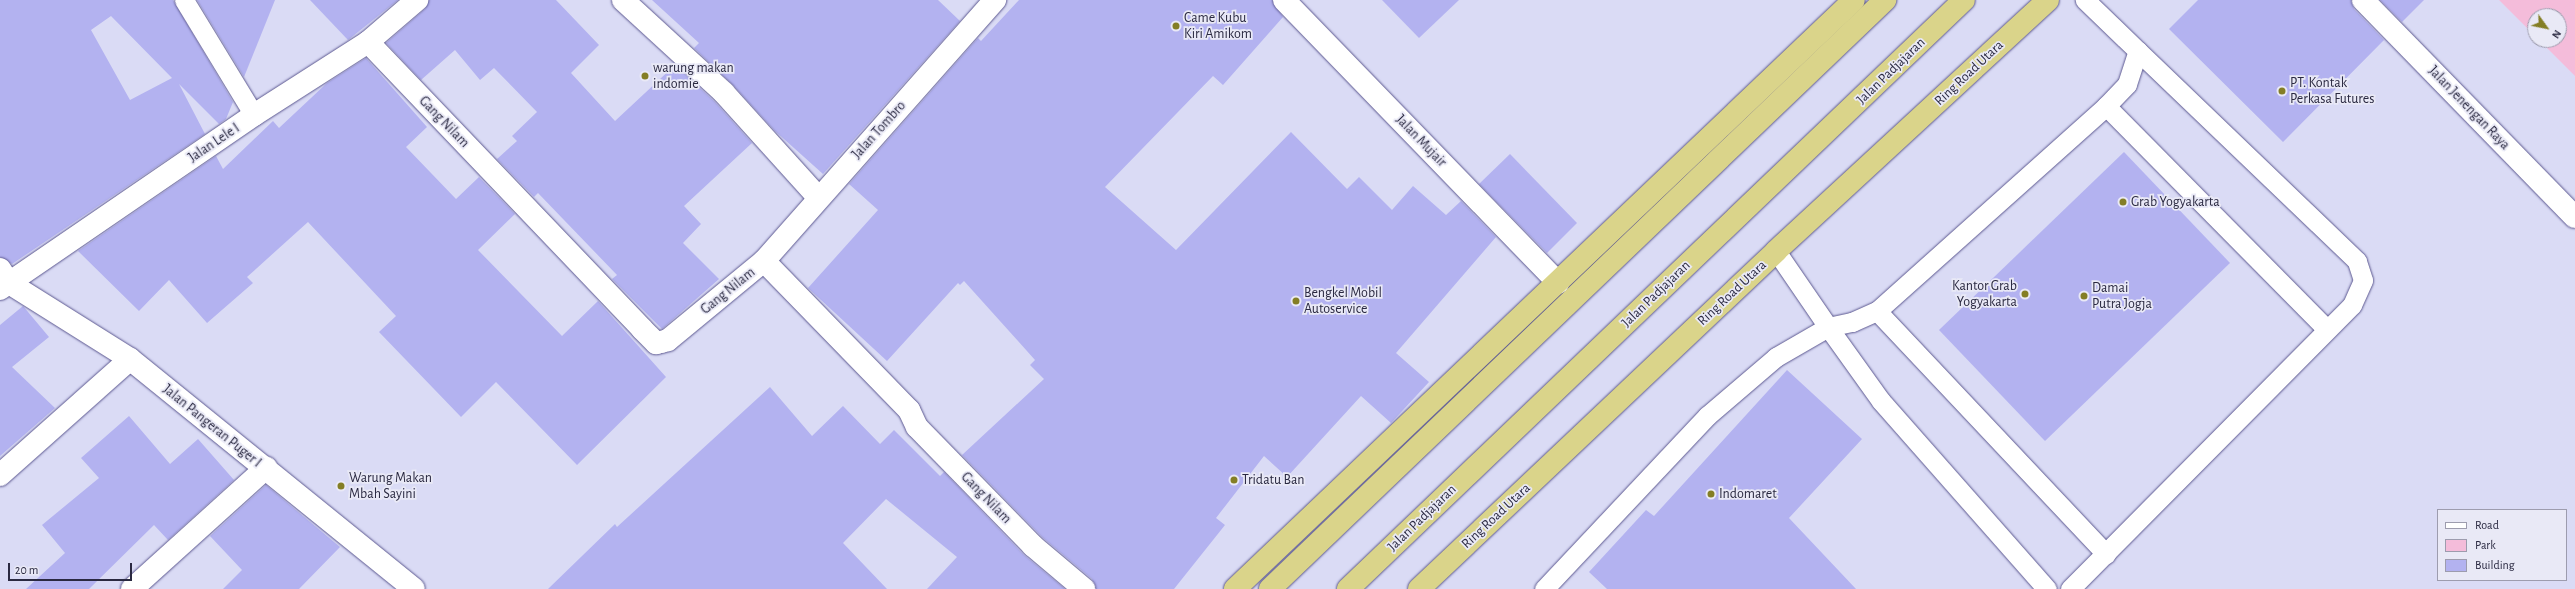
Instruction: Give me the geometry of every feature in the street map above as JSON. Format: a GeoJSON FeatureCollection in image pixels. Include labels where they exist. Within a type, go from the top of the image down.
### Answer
{"type":"FeatureCollection","features":[{"type":"Feature","properties":{"kind":"highway"},"geometry":{"type":"LineString","coordinates":[[1235,589],[1854,0]]}},
{"type":"Feature","properties":{"kind":"highway"},"geometry":{"type":"LineString","coordinates":[[1270,589],[1885,0]]}},
{"type":"Feature","properties":{"kind":"highway","name":"Jalan Padjajaran"},"geometry":{"type":"LineString","coordinates":[[1348,589],[1964,0]]}},
{"type":"Feature","properties":{"kind":"highway","name":"Ring Road Utara"},"geometry":{"type":"LineString","coordinates":[[1419,589],[1776,251],[2048,0]]}},
{"type":"Feature","properties":{"kind":"highway"},"geometry":{"type":"LineString","coordinates":[[1377,454],[1392,471]]}},
{"type":"Feature","properties":{"kind":"street","name":"Jalan Lele I"},"geometry":{"type":"LineString","coordinates":[[3,280],[368,42],[417,0]]}},
{"type":"Feature","properties":{"kind":"street"},"geometry":{"type":"LineString","coordinates":[[623,0],[724,93],[818,197]]}},
{"type":"Feature","properties":{"kind":"street","name":"Jalan Tombro"},"geometry":{"type":"LineString","coordinates":[[764,261],[818,197],[995,0]]}},
{"type":"Feature","properties":{"kind":"street","name":"Jalan Mujair"},"geometry":{"type":"LineString","coordinates":[[1284,0],[1558,283]]}},
{"type":"Feature","properties":{"kind":"street","name":"Jalan Jenengan Raya"},"geometry":{"type":"LineString","coordinates":[[2363,0],[2575,217]]}},
{"type":"Feature","properties":{"kind":"street","name":"Gang Nilam"},"geometry":{"type":"LineString","coordinates":[[368,42],[656,342],[668,340],[764,261],[909,410],[917,427],[1032,546],[1084,589]]}},
{"type":"Feature","properties":{"kind":"street","name":"Jalan Pangeran Puger I"},"geometry":{"type":"LineString","coordinates":[[3,280],[130,359],[414,589]]}},
{"type":"Feature","properties":{"kind":"street"},"geometry":{"type":"LineString","coordinates":[[0,475],[130,359]]}},
{"type":"Feature","properties":{"kind":"street"},"geometry":{"type":"LineString","coordinates":[[132,589],[266,468]]}},
{"type":"Feature","properties":{"kind":"lane"},"geometry":{"type":"LineString","coordinates":[[184,0],[254,115]]}},
{"type":"Feature","properties":{"kind":"lane"},"geometry":{"type":"LineString","coordinates":[[2070,589],[2352,305],[2363,280],[2357,262],[2085,0]]}},
{"type":"Feature","properties":{"kind":"lane"},"geometry":{"type":"LineString","coordinates":[[1544,589],[1707,416],[1776,357],[1828,327],[1852,322],[1877,311],[2106,106],[2127,84],[2138,51]]}},
{"type":"Feature","properties":{"kind":"lane"},"geometry":{"type":"LineString","coordinates":[[2106,106],[2327,329]]}},
{"type":"Feature","properties":{"kind":"lane"},"geometry":{"type":"LineString","coordinates":[[1776,251],[1881,401],[2048,589]]}},
{"type":"Feature","properties":{"kind":"lane"},"geometry":{"type":"LineString","coordinates":[[1877,311],[2106,554]]}},
{"type":"Feature","properties":{"kind":"green space"},"geometry":{"type":"Polygon","coordinates":[[[2499,0],[2575,0],[2575,76],[2547,48],[2567,48],[2567,8],[2527,8],[2527,28],[2499,0]]]}},
{"type":"Feature","properties":{"kind":"building"},"geometry":{"type":"Polygon","coordinates":[[[0,0],[173,0],[233,102],[226,119],[219,124],[179,84],[205,134],[12,264],[0,257],[0,0]],[[111,16],[91,30],[130,100],[172,78],[111,16]]]}},
{"type":"Feature","properties":{"kind":"building"},"geometry":{"type":"Polygon","coordinates":[[[197,0],[275,0],[244,77],[197,0]]]}},
{"type":"Feature","properties":{"kind":"building"},"geometry":{"type":"Polygon","coordinates":[[[310,0],[398,0],[348,40],[310,0]]]}},
{"type":"Feature","properties":{"kind":"building"},"geometry":{"type":"Polygon","coordinates":[[[429,0],[556,0],[599,45],[571,73],[615,121],[675,65],[715,102],[752,143],[684,206],[701,224],[683,243],[719,279],[662,329],[612,279],[617,275],[538,193],[534,197],[497,159],[517,141],[512,136],[537,112],[494,68],[480,80],[455,50],[421,80],[386,43],[425,9],[429,0]]]}},
{"type":"Feature","properties":{"kind":"building"},"geometry":{"type":"Polygon","coordinates":[[[652,0],[938,0],[960,21],[823,174],[775,131],[733,85],[694,48],[699,43],[652,0]]]}},
{"type":"Feature","properties":{"kind":"building"},"geometry":{"type":"Polygon","coordinates":[[[1019,0],[1272,0],[1283,17],[1223,85],[1213,76],[1105,187],[1176,250],[1291,132],[1347,189],[1359,177],[1392,210],[1413,186],[1446,215],[1461,201],[1496,237],[1396,353],[1429,382],[1391,423],[1361,396],[1287,477],[1264,456],[1216,518],[1225,525],[1174,589],[1096,589],[1092,579],[1042,537],[962,455],[1044,379],[1030,365],[1035,360],[964,281],[960,285],[958,283],[887,361],[808,288],[878,210],[849,184],[978,38],[981,41],[1019,0]]]}},
{"type":"Feature","properties":{"kind":"building"},"geometry":{"type":"Polygon","coordinates":[[[1382,0],[1459,0],[1419,38],[1382,0]]]}},
{"type":"Feature","properties":{"kind":"building","name":"PT. Kontak Perkasa Futures"},"geometry":{"type":"Polygon","coordinates":[[[2198,0],[2351,0],[2354,9],[2384,40],[2283,142],[2169,29],[2198,0]]]}},
{"type":"Feature","properties":{"kind":"building"},"geometry":{"type":"Polygon","coordinates":[[[2380,0],[2424,0],[2402,22],[2380,0]]]}},
{"type":"Feature","properties":{"kind":"building"},"geometry":{"type":"Polygon","coordinates":[[[366,58],[427,127],[406,147],[456,199],[479,177],[515,214],[478,250],[562,336],[598,301],[666,377],[577,465],[496,382],[461,417],[379,332],[396,316],[308,222],[247,277],[253,283],[207,323],[169,280],[139,311],[78,251],[216,156],[223,169],[273,121],[279,128],[327,83],[366,58]]]}},
{"type":"Feature","properties":{"kind":"building","name":"Damai Putra Jogja"},"geometry":{"type":"Polygon","coordinates":[[[2124,152],[2230,263],[2045,441],[1939,330],[2124,152]]]}},
{"type":"Feature","properties":{"kind":"building"},"geometry":{"type":"Polygon","coordinates":[[[1510,154],[1577,223],[1547,253],[1479,184],[1510,154]]]}},
{"type":"Feature","properties":{"kind":"building"},"geometry":{"type":"Polygon","coordinates":[[[23,306],[49,337],[12,367],[55,408],[0,456],[0,325],[23,306]]]}},
{"type":"Feature","properties":{"kind":"building"},"geometry":{"type":"Polygon","coordinates":[[[1787,370],[1862,439],[1789,518],[1856,589],[1607,589],[1589,572],[1646,510],[1654,516],[1787,370]]]}},
{"type":"Feature","properties":{"kind":"building"},"geometry":{"type":"Polygon","coordinates":[[[770,387],[812,436],[843,406],[880,444],[894,430],[940,476],[944,472],[1024,555],[1065,589],[927,589],[957,557],[886,499],[843,543],[887,589],[548,589],[615,524],[617,527],[770,387]]]}},
{"type":"Feature","properties":{"kind":"building"},"geometry":{"type":"Polygon","coordinates":[[[129,416],[170,464],[198,439],[234,480],[168,540],[154,525],[89,589],[26,589],[65,553],[42,525],[99,478],[81,458],[129,416]]]}},
{"type":"Feature","properties":{"kind":"building"},"geometry":{"type":"Polygon","coordinates":[[[266,485],[340,547],[299,589],[223,589],[242,570],[210,536],[266,485]]]}},
{"type":"Feature","properties":{"kind":"place","name":"Came Kubu Kiri Amikom"},"geometry":{"type":"Point","coordinates":[1176,26]}},
{"type":"Feature","properties":{"kind":"place","name":"warung makan indomie"},"geometry":{"type":"Point","coordinates":[645,76]}},
{"type":"Feature","properties":{"kind":"place","name":"PT. Kontak Perkasa Futures"},"geometry":{"type":"Point","coordinates":[2282,91]}},
{"type":"Feature","properties":{"kind":"place","name":"Grab Yogyakarta"},"geometry":{"type":"Point","coordinates":[2123,202]}},
{"type":"Feature","properties":{"kind":"place","name":"Kantor Grab Yogyakarta"},"geometry":{"type":"Point","coordinates":[2025,294]}},
{"type":"Feature","properties":{"kind":"place","name":"Damai Putra Jogja"},"geometry":{"type":"Point","coordinates":[2084,296]}},
{"type":"Feature","properties":{"kind":"place","name":"Bengkel Mobil Autoservice"},"geometry":{"type":"Point","coordinates":[1296,301]}},
{"type":"Feature","properties":{"kind":"place","name":"Tridatu Ban"},"geometry":{"type":"Point","coordinates":[1234,480]}},
{"type":"Feature","properties":{"kind":"place","name":"Warung Makan Mbah Sayini"},"geometry":{"type":"Point","coordinates":[341,486]}},
{"type":"Feature","properties":{"kind":"place","name":"Indomaret"},"geometry":{"type":"Point","coordinates":[1711,494]}}]}
